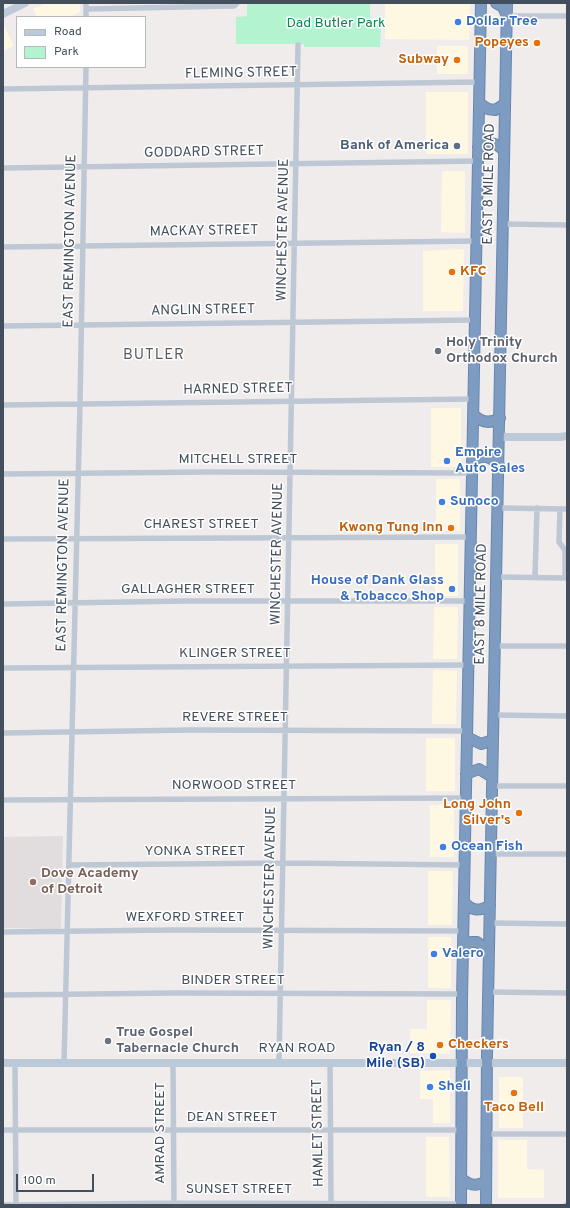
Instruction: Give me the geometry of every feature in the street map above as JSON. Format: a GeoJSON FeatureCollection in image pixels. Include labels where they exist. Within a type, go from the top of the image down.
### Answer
{"type":"FeatureCollection","features":[{"type":"Feature","properties":{"kind":"highway"},"geometry":{"type":"LineString","coordinates":[[482,3],[487,3]]}},
{"type":"Feature","properties":{"kind":"highway","name":"EAST 8 MILE ROAD"},"geometry":{"type":"LineString","coordinates":[[461,1204],[462,994],[479,82],[482,3]]}},
{"type":"Feature","properties":{"kind":"highway"},"geometry":{"type":"LineString","coordinates":[[496,3],[503,7],[507,16]]}},
{"type":"Feature","properties":{"kind":"highway","name":"EAST 8 MILE ROAD"},"geometry":{"type":"LineString","coordinates":[[486,1205],[489,923],[496,646],[507,3]]}},
{"type":"Feature","properties":{"kind":"highway"},"geometry":{"type":"LineString","coordinates":[[479,103],[488,109],[495,110],[505,104]]}},
{"type":"Feature","properties":{"kind":"highway"},"geometry":{"type":"LineString","coordinates":[[478,147],[490,143],[496,144],[504,151]]}},
{"type":"Feature","properties":{"kind":"highway"},"geometry":{"type":"LineString","coordinates":[[473,414],[484,422],[492,422],[500,418]]}},
{"type":"Feature","properties":{"kind":"highway"},"geometry":{"type":"LineString","coordinates":[[472,460],[488,456],[499,465]]}},
{"type":"Feature","properties":{"kind":"highway"},"geometry":{"type":"LineString","coordinates":[[467,734],[481,744],[493,740]]}},
{"type":"Feature","properties":{"kind":"highway"},"geometry":{"type":"LineString","coordinates":[[466,774],[479,769],[492,781]]}},
{"type":"Feature","properties":{"kind":"highway"},"geometry":{"type":"LineString","coordinates":[[464,902],[475,910],[482,910],[490,906]]}},
{"type":"Feature","properties":{"kind":"highway"},"geometry":{"type":"LineString","coordinates":[[463,946],[471,942],[477,942],[489,951]]}},
{"type":"Feature","properties":{"kind":"highway"},"geometry":{"type":"LineString","coordinates":[[461,1178],[472,1185],[479,1185],[486,1180]]}},
{"type":"Feature","properties":{"kind":"street"},"geometry":{"type":"LineString","coordinates":[[3,14],[25,3]]}},
{"type":"Feature","properties":{"kind":"street"},"geometry":{"type":"LineString","coordinates":[[86,6],[236,4]]}},
{"type":"Feature","properties":{"kind":"street"},"geometry":{"type":"LineString","coordinates":[[507,16],[567,16]]}},
{"type":"Feature","properties":{"kind":"street","name":"WINCHESTER AVENUE"},"geometry":{"type":"LineString","coordinates":[[280,1062],[291,537],[298,45]]}},
{"type":"Feature","properties":{"kind":"street","name":"EAST REMINGTON AVENUE"},"geometry":{"type":"LineString","coordinates":[[64,1063],[79,473],[86,68]]}},
{"type":"Feature","properties":{"kind":"street","name":"FLEMING STREET"},"geometry":{"type":"LineString","coordinates":[[3,89],[479,82]]}},
{"type":"Feature","properties":{"kind":"street","name":"GODDARD STREET"},"geometry":{"type":"LineString","coordinates":[[3,168],[478,161]]}},
{"type":"Feature","properties":{"kind":"street"},"geometry":{"type":"LineString","coordinates":[[504,224],[567,225]]}},
{"type":"Feature","properties":{"kind":"street","name":"MACKAY STREET"},"geometry":{"type":"LineString","coordinates":[[3,247],[476,241]]}},
{"type":"Feature","properties":{"kind":"street","name":"ANGLIN STREET"},"geometry":{"type":"LineString","coordinates":[[3,326],[475,320]]}},
{"type":"Feature","properties":{"kind":"street","name":"HARNED STREET"},"geometry":{"type":"LineString","coordinates":[[3,405],[474,399]]}},
{"type":"Feature","properties":{"kind":"street"},"geometry":{"type":"LineString","coordinates":[[500,436],[567,436]]}},
{"type":"Feature","properties":{"kind":"street","name":"MITCHELL STREET"},"geometry":{"type":"LineString","coordinates":[[3,474],[292,472],[472,473]]}},
{"type":"Feature","properties":{"kind":"street"},"geometry":{"type":"LineString","coordinates":[[498,508],[567,509]]}},
{"type":"Feature","properties":{"kind":"street"},"geometry":{"type":"LineString","coordinates":[[535,577],[537,508]]}},
{"type":"Feature","properties":{"kind":"street"},"geometry":{"type":"LineString","coordinates":[[497,577],[566,578],[564,550],[559,542],[560,509]]}},
{"type":"Feature","properties":{"kind":"street","name":"CHAREST STREET"},"geometry":{"type":"LineString","coordinates":[[3,539],[471,537]]}},
{"type":"Feature","properties":{"kind":"street","name":"GALLAGHER STREET"},"geometry":{"type":"LineString","coordinates":[[3,604],[469,601]]}},
{"type":"Feature","properties":{"kind":"street"},"geometry":{"type":"LineString","coordinates":[[496,646],[567,646]]}},
{"type":"Feature","properties":{"kind":"street","name":"KLINGER STREET"},"geometry":{"type":"LineString","coordinates":[[3,668],[468,665]]}},
{"type":"Feature","properties":{"kind":"street"},"geometry":{"type":"LineString","coordinates":[[494,715],[567,716]]}},
{"type":"Feature","properties":{"kind":"street","name":"REVERE STREET"},"geometry":{"type":"LineString","coordinates":[[3,733],[287,730],[467,734]]}},
{"type":"Feature","properties":{"kind":"street"},"geometry":{"type":"LineString","coordinates":[[492,781],[567,786]]}},
{"type":"Feature","properties":{"kind":"street","name":"NORWOOD STREET"},"geometry":{"type":"LineString","coordinates":[[3,800],[466,798]]}},
{"type":"Feature","properties":{"kind":"street"},"geometry":{"type":"LineString","coordinates":[[491,854],[567,854]]}},
{"type":"Feature","properties":{"kind":"street","name":"YONKA STREET"},"geometry":{"type":"LineString","coordinates":[[69,865],[284,863],[465,864]]}},
{"type":"Feature","properties":{"kind":"street"},"geometry":{"type":"LineString","coordinates":[[489,923],[567,924]]}},
{"type":"Feature","properties":{"kind":"street","name":"WEXFORD STREET"},"geometry":{"type":"LineString","coordinates":[[3,932],[464,930]]}},
{"type":"Feature","properties":{"kind":"street"},"geometry":{"type":"LineString","coordinates":[[488,992],[566,992]]}},
{"type":"Feature","properties":{"kind":"street","name":"BINDER STREET"},"geometry":{"type":"LineString","coordinates":[[3,995],[281,993],[462,994]]}},
{"type":"Feature","properties":{"kind":"street","name":"AMRAD STREET"},"geometry":{"type":"LineString","coordinates":[[172,1062],[174,1202]]}},
{"type":"Feature","properties":{"kind":"street","name":"HAMLET STREET"},"geometry":{"type":"LineString","coordinates":[[328,1203],[330,1062]]}},
{"type":"Feature","properties":{"kind":"street","name":"RYAN ROAD"},"geometry":{"type":"LineString","coordinates":[[3,1063],[567,1063]]}},
{"type":"Feature","properties":{"kind":"street"},"geometry":{"type":"LineString","coordinates":[[15,1063],[16,1205]]}},
{"type":"Feature","properties":{"kind":"street","name":"DEAN STREET"},"geometry":{"type":"LineString","coordinates":[[3,1130],[461,1130]]}},
{"type":"Feature","properties":{"kind":"street"},"geometry":{"type":"LineString","coordinates":[[486,1134],[567,1134]]}},
{"type":"Feature","properties":{"kind":"street","name":"SUNSET STREET"},"geometry":{"type":"LineString","coordinates":[[3,1205],[174,1202],[461,1204]]}},
{"type":"Feature","properties":{"kind":"shaded area"},"geometry":{"type":"Polygon","coordinates":[[[46,3],[80,3],[80,12],[72,16],[36,16],[33,9],[46,3]]]}},
{"type":"Feature","properties":{"kind":"shaded area"},"geometry":{"type":"Polygon","coordinates":[[[385,3],[470,3],[469,40],[385,39],[385,3]]]}},
{"type":"Feature","properties":{"kind":"shaded area"},"geometry":{"type":"Polygon","coordinates":[[[3,24],[14,46],[3,51],[3,24]]]}},
{"type":"Feature","properties":{"kind":"shaded area"},"geometry":{"type":"Polygon","coordinates":[[[437,46],[468,46],[468,74],[437,74],[437,46]]]}},
{"type":"Feature","properties":{"kind":"shaded area"},"geometry":{"type":"Polygon","coordinates":[[[426,92],[468,92],[468,154],[426,154],[426,92]]]}},
{"type":"Feature","properties":{"kind":"shaded area"},"geometry":{"type":"Polygon","coordinates":[[[442,171],[465,171],[465,233],[441,232],[442,171]]]}},
{"type":"Feature","properties":{"kind":"shaded area"},"geometry":{"type":"Polygon","coordinates":[[[464,249],[463,311],[423,311],[423,251],[464,249]]]}},
{"type":"Feature","properties":{"kind":"shaded area"},"geometry":{"type":"Polygon","coordinates":[[[431,408],[461,408],[461,467],[431,467],[431,408]]]}},
{"type":"Feature","properties":{"kind":"shaded area"},"geometry":{"type":"Polygon","coordinates":[[[436,479],[460,479],[460,531],[436,531],[436,479]]]}},
{"type":"Feature","properties":{"kind":"shaded area"},"geometry":{"type":"Polygon","coordinates":[[[435,544],[458,544],[458,596],[435,596],[435,544]]]}},
{"type":"Feature","properties":{"kind":"shaded area"},"geometry":{"type":"Polygon","coordinates":[[[434,607],[458,607],[457,659],[433,659],[434,607]]]}},
{"type":"Feature","properties":{"kind":"shaded area"},"geometry":{"type":"Polygon","coordinates":[[[433,670],[457,671],[456,724],[432,724],[433,670]]]}},
{"type":"Feature","properties":{"kind":"shaded area"},"geometry":{"type":"Polygon","coordinates":[[[426,738],[455,738],[455,791],[426,791],[426,738]]]}},
{"type":"Feature","properties":{"kind":"shaded area"},"geometry":{"type":"Polygon","coordinates":[[[430,805],[454,805],[454,857],[430,857],[430,805]]]}},
{"type":"Feature","properties":{"kind":"shaded area","name":"Dove Academy of Detroit"},"geometry":{"type":"Polygon","coordinates":[[[63,836],[61,929],[3,928],[3,837],[63,836]]]}},
{"type":"Feature","properties":{"kind":"shaded area"},"geometry":{"type":"Polygon","coordinates":[[[428,871],[453,871],[452,925],[428,925],[428,871]]]}},
{"type":"Feature","properties":{"kind":"shaded area"},"geometry":{"type":"Polygon","coordinates":[[[428,937],[451,937],[451,988],[428,988],[428,937]]]}},
{"type":"Feature","properties":{"kind":"shaded area"},"geometry":{"type":"Polygon","coordinates":[[[427,1000],[451,1000],[450,1054],[410,1053],[410,1029],[427,1029],[427,1000]]]}},
{"type":"Feature","properties":{"kind":"shaded area"},"geometry":{"type":"Polygon","coordinates":[[[450,1070],[450,1123],[433,1123],[433,1099],[420,1099],[420,1071],[450,1070]]]}},
{"type":"Feature","properties":{"kind":"shaded area"},"geometry":{"type":"Polygon","coordinates":[[[499,1077],[523,1077],[523,1128],[499,1128],[499,1077]]]}},
{"type":"Feature","properties":{"kind":"shaded area"},"geometry":{"type":"Polygon","coordinates":[[[426,1137],[449,1137],[450,1197],[426,1197],[426,1137]]]}},
{"type":"Feature","properties":{"kind":"shaded area"},"geometry":{"type":"Polygon","coordinates":[[[498,1140],[527,1140],[527,1169],[544,1170],[544,1198],[498,1198],[498,1140]]]}},
{"type":"Feature","properties":{"kind":"green space","name":"Dad Butler Park"},"geometry":{"type":"Polygon","coordinates":[[[247,3],[370,3],[370,21],[381,21],[380,47],[304,47],[304,44],[236,44],[236,17],[247,16],[247,3]]]}},
{"type":"Feature","properties":{"kind":"place","name":"Dollar Tree"},"geometry":{"type":"Point","coordinates":[458,22]}},
{"type":"Feature","properties":{"kind":"place","name":"Popeyes"},"geometry":{"type":"Point","coordinates":[537,43]}},
{"type":"Feature","properties":{"kind":"place","name":"Subway"},"geometry":{"type":"Point","coordinates":[457,60]}},
{"type":"Feature","properties":{"kind":"place","name":"Bank of America"},"geometry":{"type":"Point","coordinates":[457,146]}},
{"type":"Feature","properties":{"kind":"place","name":"KFC"},"geometry":{"type":"Point","coordinates":[452,272]}},
{"type":"Feature","properties":{"kind":"place","name":"Holy Trinity Orthodox Church"},"geometry":{"type":"Point","coordinates":[438,351]}},
{"type":"Feature","properties":{"kind":"place","name":"Empire Auto Sales"},"geometry":{"type":"Point","coordinates":[447,461]}},
{"type":"Feature","properties":{"kind":"place","name":"Sunoco"},"geometry":{"type":"Point","coordinates":[442,502]}},
{"type":"Feature","properties":{"kind":"place","name":"Kwong Tung Inn"},"geometry":{"type":"Point","coordinates":[451,528]}},
{"type":"Feature","properties":{"kind":"place","name":"House of Dank Glass & Tobacco Shop"},"geometry":{"type":"Point","coordinates":[452,589]}},
{"type":"Feature","properties":{"kind":"place","name":"Long John Silver's"},"geometry":{"type":"Point","coordinates":[519,813]}},
{"type":"Feature","properties":{"kind":"place","name":"Ocean Fish"},"geometry":{"type":"Point","coordinates":[443,847]}},
{"type":"Feature","properties":{"kind":"place","name":"Dove Academy of Detroit"},"geometry":{"type":"Point","coordinates":[33,882]}},
{"type":"Feature","properties":{"kind":"place","name":"Valero"},"geometry":{"type":"Point","coordinates":[434,954]}},
{"type":"Feature","properties":{"kind":"place","name":"True Gospel Tabernacle Church"},"geometry":{"type":"Point","coordinates":[108,1041]}},
{"type":"Feature","properties":{"kind":"place","name":"Checkers"},"geometry":{"type":"Point","coordinates":[440,1045]}},
{"type":"Feature","properties":{"kind":"place","name":"Ryan / 8 Mile (SB)"},"geometry":{"type":"Point","coordinates":[433,1056]}},
{"type":"Feature","properties":{"kind":"place","name":"Shell"},"geometry":{"type":"Point","coordinates":[430,1087]}},
{"type":"Feature","properties":{"kind":"place","name":"Taco Bell"},"geometry":{"type":"Point","coordinates":[514,1093]}},
{"type":"Feature","properties":{"kind":"district","name":"BUTLER"},"geometry":{"type":"Point","coordinates":[154,356]}}]}
